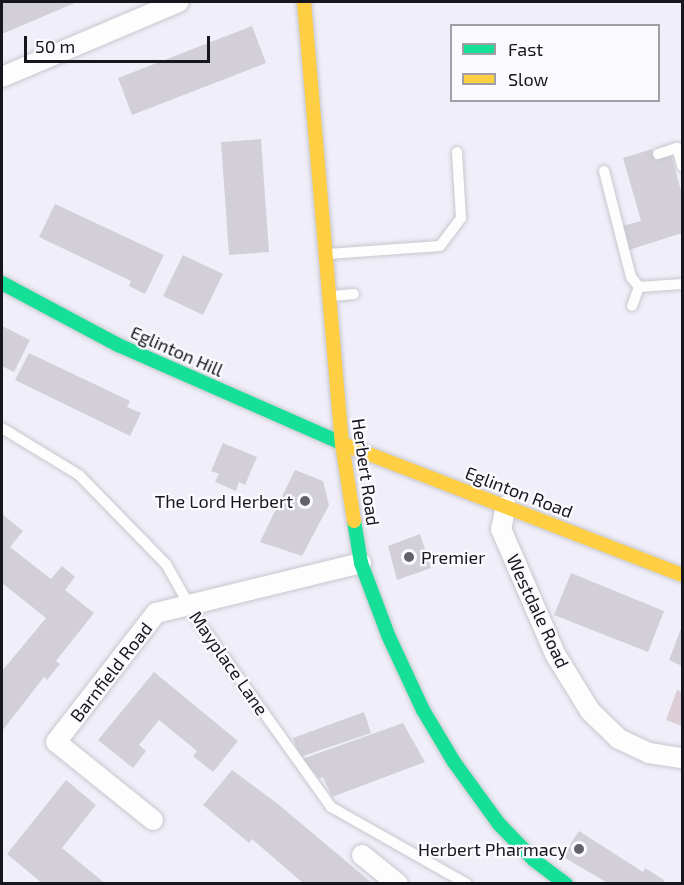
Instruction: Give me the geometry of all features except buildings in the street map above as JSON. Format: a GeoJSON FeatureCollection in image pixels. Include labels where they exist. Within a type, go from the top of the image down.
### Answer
{"type":"FeatureCollection","features":[{"type":"Feature","properties":{"kind":"street"},"geometry":{"type":"LineString","coordinates":[[2,77],[179,2]]}},
{"type":"Feature","properties":{"kind":"street","name":"Herbert Road"},"geometry":{"type":"LineString","coordinates":[[304,2],[342,444],[361,563],[393,646],[423,710],[454,762],[499,824],[563,882]]}},
{"type":"Feature","properties":{"kind":"street","name":"Eglinton Hill"},"geometry":{"type":"LineString","coordinates":[[2,283],[118,345],[342,444]]}},
{"type":"Feature","properties":{"kind":"street","name":"Eglinton Road"},"geometry":{"type":"LineString","coordinates":[[342,444],[682,575]]}},
{"type":"Feature","properties":{"kind":"street","name":"Westdale Road"},"geometry":{"type":"LineString","coordinates":[[506,506],[501,529],[555,654],[590,711],[619,739],[649,753],[682,758]]}},
{"type":"Feature","properties":{"kind":"street","name":"Barnfield Road"},"geometry":{"type":"LineString","coordinates":[[153,820],[56,742],[156,614],[361,563]]}},
{"type":"Feature","properties":{"kind":"street"},"geometry":{"type":"LineString","coordinates":[[362,855],[398,884]]}},
{"type":"Feature","properties":{"kind":"lane"},"geometry":{"type":"LineString","coordinates":[[658,154],[678,148],[682,166]]}},
{"type":"Feature","properties":{"kind":"lane"},"geometry":{"type":"LineString","coordinates":[[324,254],[440,246],[461,219],[457,152]]}},
{"type":"Feature","properties":{"kind":"lane"},"geometry":{"type":"LineString","coordinates":[[604,171],[631,277],[639,287],[667,288],[682,284]]}},
{"type":"Feature","properties":{"kind":"lane"},"geometry":{"type":"LineString","coordinates":[[632,306],[639,287]]}},
{"type":"Feature","properties":{"kind":"lane"},"geometry":{"type":"LineString","coordinates":[[328,297],[354,294]]}},
{"type":"Feature","properties":{"kind":"lane","name":"Mayplace Lane"},"geometry":{"type":"LineString","coordinates":[[2,428],[79,475],[166,564],[189,605],[331,807],[467,884]]}},
{"type":"Feature","properties":{"kind":"lane"},"geometry":{"type":"LineString","coordinates":[[543,884],[563,882]]}},
{"type":"Feature","properties":{"kind":"shaded area"},"geometry":{"type":"Polygon","coordinates":[[[677,690],[682,692],[682,726],[666,720],[677,690]]]}},
{"type":"Feature","properties":{"kind":"traffic: fast"},"geometry":{"type":"LineString","coordinates":[[2,283],[118,345],[343,444]]}},
{"type":"Feature","properties":{"kind":"traffic: fast"},"geometry":{"type":"LineString","coordinates":[[354,521],[361,563],[388,635],[423,710],[454,762],[499,824],[534,860],[566,884]]}},
{"type":"Feature","properties":{"kind":"traffic: slow"},"geometry":{"type":"LineString","coordinates":[[304,2],[342,444],[354,521]]}},
{"type":"Feature","properties":{"kind":"traffic: slow"},"geometry":{"type":"LineString","coordinates":[[343,444],[682,575]]}},
{"type":"Feature","properties":{"kind":"place","name":"The Lord Herbert"},"geometry":{"type":"Point","coordinates":[305,501]}},
{"type":"Feature","properties":{"kind":"place","name":"Premier"},"geometry":{"type":"Point","coordinates":[409,557]}},
{"type":"Feature","properties":{"kind":"place","name":"Herbert Pharmacy"},"geometry":{"type":"Point","coordinates":[579,849]}}]}
